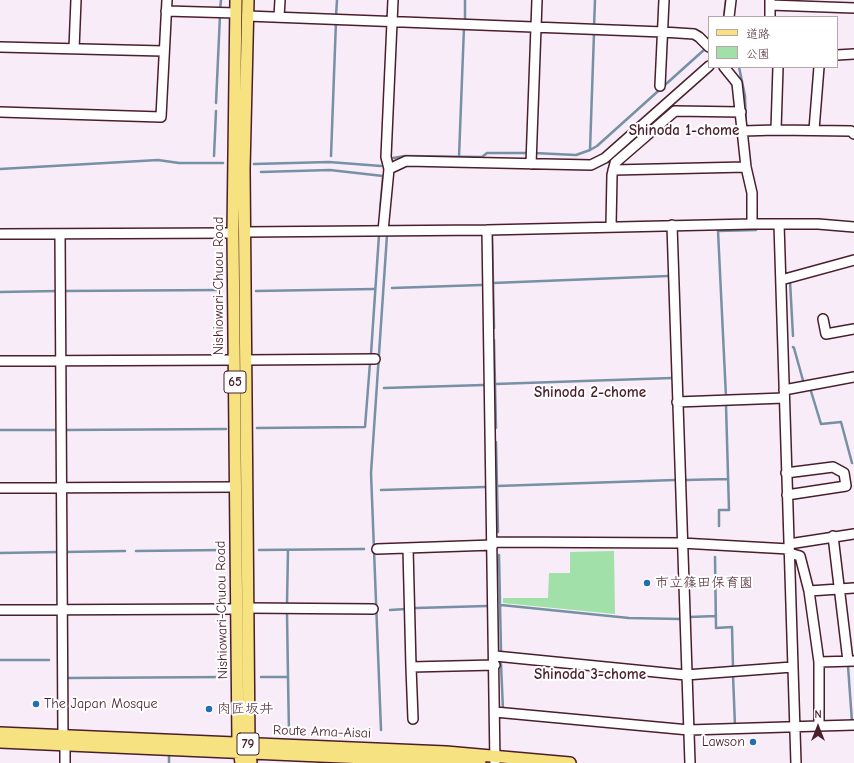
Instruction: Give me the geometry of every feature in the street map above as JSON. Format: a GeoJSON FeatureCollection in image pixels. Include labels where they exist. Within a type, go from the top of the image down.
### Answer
{"type":"FeatureCollection","features":[{"type":"Feature","properties":{"kind":"main road","name":"Nishiowari-Chuou Road"},"geometry":{"type":"LineString","coordinates":[[236,0],[242,15],[244,168],[239,233],[242,608],[245,753]]}},
{"type":"Feature","properties":{"kind":"main road","name":"Nishiowari-Chuou Road"},"geometry":{"type":"LineString","coordinates":[[242,15],[248,0]]}},
{"type":"Feature","properties":{"kind":"main road","name":"Nishiowari-Chuou Road"},"geometry":{"type":"LineString","coordinates":[[240,360],[236,487],[242,608]]}},
{"type":"Feature","properties":{"kind":"main road","name":"Route Ama-Aisai"},"geometry":{"type":"LineString","coordinates":[[0,733],[64,740],[245,753],[375,760],[480,763]]}},
{"type":"Feature","properties":{"kind":"main road","name":"Route Ama-Aisai"},"geometry":{"type":"LineString","coordinates":[[0,742],[64,740]]}},
{"type":"Feature","properties":{"kind":"main road","name":"Route Ama-Aisai"},"geometry":{"type":"LineString","coordinates":[[245,753],[446,752],[496,760],[510,757],[570,763]]}},
{"type":"Feature","properties":{"kind":"street"},"geometry":{"type":"LineString","coordinates":[[74,49],[76,0]]}},
{"type":"Feature","properties":{"kind":"street"},"geometry":{"type":"LineString","coordinates":[[0,112],[161,117],[163,51],[167,0]]}},
{"type":"Feature","properties":{"kind":"street"},"geometry":{"type":"LineString","coordinates":[[279,17],[280,0]]}},
{"type":"Feature","properties":{"kind":"street"},"geometry":{"type":"LineString","coordinates":[[383,231],[389,169],[386,157],[393,0]]}},
{"type":"Feature","properties":{"kind":"street"},"geometry":{"type":"LineString","coordinates":[[531,164],[537,0]]}},
{"type":"Feature","properties":{"kind":"street"},"geometry":{"type":"LineString","coordinates":[[660,86],[664,0]]}},
{"type":"Feature","properties":{"kind":"street"},"geometry":{"type":"LineString","coordinates":[[729,16],[731,0]]}},
{"type":"Feature","properties":{"kind":"street"},"geometry":{"type":"LineString","coordinates":[[770,16],[770,3],[808,3],[854,8]]}},
{"type":"Feature","properties":{"kind":"street"},"geometry":{"type":"LineString","coordinates":[[166,11],[392,22],[663,32],[694,34],[700,37],[708,46]]}},
{"type":"Feature","properties":{"kind":"street"},"geometry":{"type":"LineString","coordinates":[[0,47],[163,51]]}},
{"type":"Feature","properties":{"kind":"street"},"geometry":{"type":"LineString","coordinates":[[838,55],[854,54]]}},
{"type":"Feature","properties":{"kind":"street"},"geometry":{"type":"LineString","coordinates":[[389,169],[406,161],[591,165],[600,161],[708,67]]}},
{"type":"Feature","properties":{"kind":"street"},"geometry":{"type":"LineString","coordinates":[[726,68],[737,83],[746,166],[752,194],[752,224]]}},
{"type":"Feature","properties":{"kind":"street"},"geometry":{"type":"LineString","coordinates":[[776,130],[778,68]]}},
{"type":"Feature","properties":{"kind":"street"},"geometry":{"type":"LineString","coordinates":[[814,130],[819,68]]}},
{"type":"Feature","properties":{"kind":"street"},"geometry":{"type":"LineString","coordinates":[[611,226],[613,170],[615,163],[675,111],[741,112]]}},
{"type":"Feature","properties":{"kind":"street"},"geometry":{"type":"LineString","coordinates":[[743,131],[814,130],[851,131],[854,134]]}},
{"type":"Feature","properties":{"kind":"street"},"geometry":{"type":"LineString","coordinates":[[613,170],[746,166]]}},
{"type":"Feature","properties":{"kind":"street"},"geometry":{"type":"LineString","coordinates":[[672,224],[681,543],[690,763]]}},
{"type":"Feature","properties":{"kind":"street"},"geometry":{"type":"LineString","coordinates":[[0,234],[487,230],[672,224],[818,224],[854,227]]}},
{"type":"Feature","properties":{"kind":"street"},"geometry":{"type":"LineString","coordinates":[[779,224],[796,763]]}},
{"type":"Feature","properties":{"kind":"street"},"geometry":{"type":"LineString","coordinates":[[487,230],[496,760]]}},
{"type":"Feature","properties":{"kind":"street"},"geometry":{"type":"LineString","coordinates":[[60,234],[62,610],[65,763]]}},
{"type":"Feature","properties":{"kind":"street"},"geometry":{"type":"LineString","coordinates":[[781,280],[854,260]]}},
{"type":"Feature","properties":{"kind":"street"},"geometry":{"type":"LineString","coordinates":[[823,319],[826,334],[854,329]]}},
{"type":"Feature","properties":{"kind":"street"},"geometry":{"type":"LineString","coordinates":[[0,361],[375,359]]}},
{"type":"Feature","properties":{"kind":"street"},"geometry":{"type":"LineString","coordinates":[[678,402],[784,394],[854,377]]}},
{"type":"Feature","properties":{"kind":"street"},"geometry":{"type":"LineString","coordinates":[[786,473],[833,467],[844,473],[846,486],[787,495]]}},
{"type":"Feature","properties":{"kind":"street"},"geometry":{"type":"LineString","coordinates":[[0,488],[236,487]]}},
{"type":"Feature","properties":{"kind":"street"},"geometry":{"type":"LineString","coordinates":[[377,549],[493,544],[681,543],[789,549],[833,536],[854,534]]}},
{"type":"Feature","properties":{"kind":"street"},"geometry":{"type":"LineString","coordinates":[[819,662],[851,661],[839,590],[833,536]]}},
{"type":"Feature","properties":{"kind":"street"},"geometry":{"type":"LineString","coordinates":[[408,548],[413,719]]}},
{"type":"Feature","properties":{"kind":"street"},"geometry":{"type":"LineString","coordinates":[[789,549],[800,556],[809,592],[819,662],[819,726]]}},
{"type":"Feature","properties":{"kind":"street"},"geometry":{"type":"LineString","coordinates":[[809,592],[854,588]]}},
{"type":"Feature","properties":{"kind":"street"},"geometry":{"type":"LineString","coordinates":[[0,610],[373,608]]}},
{"type":"Feature","properties":{"kind":"street"},"geometry":{"type":"LineString","coordinates":[[411,666],[495,661],[686,675],[792,667]]}},
{"type":"Feature","properties":{"kind":"street"},"geometry":{"type":"LineString","coordinates":[[495,712],[688,730],[854,725]]}},
{"type":"Feature","properties":{"kind":"green space"},"geometry":{"type":"Polygon","coordinates":[[[614,551],[615,614],[503,603],[503,598],[548,598],[549,573],[570,573],[570,552],[614,551]]]}},
{"type":"Feature","properties":{"kind":"waterway"},"geometry":{"type":"LineString","coordinates":[[220,10],[221,0]]}},
{"type":"Feature","properties":{"kind":"waterway"},"geometry":{"type":"LineString","coordinates":[[333,15],[336,16],[337,0]]}},
{"type":"Feature","properties":{"kind":"waterway"},"geometry":{"type":"LineString","coordinates":[[465,0],[465,21]]}},
{"type":"Feature","properties":{"kind":"waterway"},"geometry":{"type":"LineString","coordinates":[[594,27],[595,0]]}},
{"type":"Feature","properties":{"kind":"waterway"},"geometry":{"type":"LineString","coordinates":[[724,16],[726,0]]}},
{"type":"Feature","properties":{"kind":"waterway"},"geometry":{"type":"LineString","coordinates":[[216,103],[220,15]]}},
{"type":"Feature","properties":{"kind":"waterway"},"geometry":{"type":"LineString","coordinates":[[331,156],[336,21]]}},
{"type":"Feature","properties":{"kind":"waterway"},"geometry":{"type":"LineString","coordinates":[[459,157],[464,27]]}},
{"type":"Feature","properties":{"kind":"waterway"},"geometry":{"type":"LineString","coordinates":[[534,153],[576,155],[590,150],[594,33]]}},
{"type":"Feature","properties":{"kind":"waterway"},"geometry":{"type":"LineString","coordinates":[[590,150],[597,146],[705,49]]}},
{"type":"Feature","properties":{"kind":"waterway"},"geometry":{"type":"LineString","coordinates":[[739,68],[745,96],[746,127]]}},
{"type":"Feature","properties":{"kind":"waterway"},"geometry":{"type":"LineString","coordinates":[[214,156],[216,111]]}},
{"type":"Feature","properties":{"kind":"waterway"},"geometry":{"type":"LineString","coordinates":[[393,158],[405,156],[482,157],[487,153],[529,153]]}},
{"type":"Feature","properties":{"kind":"waterway"},"geometry":{"type":"LineString","coordinates":[[0,169],[158,160],[179,163],[223,163]]}},
{"type":"Feature","properties":{"kind":"waterway"},"geometry":{"type":"LineString","coordinates":[[254,164],[329,162],[381,166]]}},
{"type":"Feature","properties":{"kind":"waterway"},"geometry":{"type":"LineString","coordinates":[[261,172],[330,170],[383,176],[380,211]]}},
{"type":"Feature","properties":{"kind":"waterway"},"geometry":{"type":"LineString","coordinates":[[726,397],[718,231],[756,230]]}},
{"type":"Feature","properties":{"kind":"waterway"},"geometry":{"type":"LineString","coordinates":[[371,354],[379,235]]}},
{"type":"Feature","properties":{"kind":"waterway"},"geometry":{"type":"LineString","coordinates":[[381,730],[371,473],[387,235]]}},
{"type":"Feature","properties":{"kind":"waterway"},"geometry":{"type":"LineString","coordinates":[[492,236],[494,328]]}},
{"type":"Feature","properties":{"kind":"waterway"},"geometry":{"type":"LineString","coordinates":[[493,283],[668,276]]}},
{"type":"Feature","properties":{"kind":"waterway"},"geometry":{"type":"LineString","coordinates":[[790,281],[793,336]]}},
{"type":"Feature","properties":{"kind":"waterway"},"geometry":{"type":"LineString","coordinates":[[392,288],[481,285]]}},
{"type":"Feature","properties":{"kind":"waterway"},"geometry":{"type":"LineString","coordinates":[[256,291],[374,289]]}},
{"type":"Feature","properties":{"kind":"waterway"},"geometry":{"type":"LineString","coordinates":[[63,291],[221,290]]}},
{"type":"Feature","properties":{"kind":"waterway"},"geometry":{"type":"LineString","coordinates":[[0,292],[57,291]]}},
{"type":"Feature","properties":{"kind":"waterway"},"geometry":{"type":"LineString","coordinates":[[494,340],[496,428]]}},
{"type":"Feature","properties":{"kind":"waterway"},"geometry":{"type":"LineString","coordinates":[[793,347],[804,384]]}},
{"type":"Feature","properties":{"kind":"waterway"},"geometry":{"type":"LineString","coordinates":[[257,428],[365,427],[370,363]]}},
{"type":"Feature","properties":{"kind":"waterway"},"geometry":{"type":"LineString","coordinates":[[495,384],[672,378]]}},
{"type":"Feature","properties":{"kind":"waterway"},"geometry":{"type":"LineString","coordinates":[[384,388],[484,385]]}},
{"type":"Feature","properties":{"kind":"waterway"},"geometry":{"type":"LineString","coordinates":[[810,388],[821,424],[841,422],[852,463]]}},
{"type":"Feature","properties":{"kind":"waterway"},"geometry":{"type":"LineString","coordinates":[[719,526],[719,510],[729,510],[726,405]]}},
{"type":"Feature","properties":{"kind":"waterway"},"geometry":{"type":"LineString","coordinates":[[64,430],[226,429]]}},
{"type":"Feature","properties":{"kind":"waterway"},"geometry":{"type":"LineString","coordinates":[[0,430],[59,430]]}},
{"type":"Feature","properties":{"kind":"waterway"},"geometry":{"type":"LineString","coordinates":[[496,442],[498,532]]}},
{"type":"Feature","properties":{"kind":"waterway"},"geometry":{"type":"LineString","coordinates":[[685,480],[728,479]]}},
{"type":"Feature","properties":{"kind":"waterway"},"geometry":{"type":"LineString","coordinates":[[497,486],[675,480]]}},
{"type":"Feature","properties":{"kind":"waterway"},"geometry":{"type":"LineString","coordinates":[[381,490],[485,487]]}},
{"type":"Feature","properties":{"kind":"waterway"},"geometry":{"type":"LineString","coordinates":[[259,550],[364,549]]}},
{"type":"Feature","properties":{"kind":"waterway"},"geometry":{"type":"LineString","coordinates":[[136,551],[223,550]]}},
{"type":"Feature","properties":{"kind":"waterway"},"geometry":{"type":"LineString","coordinates":[[287,604],[288,550]]}},
{"type":"Feature","properties":{"kind":"waterway"},"geometry":{"type":"LineString","coordinates":[[65,552],[125,551]]}},
{"type":"Feature","properties":{"kind":"waterway"},"geometry":{"type":"LineString","coordinates":[[0,553],[59,552]]}},
{"type":"Feature","properties":{"kind":"waterway"},"geometry":{"type":"LineString","coordinates":[[499,555],[501,651]]}},
{"type":"Feature","properties":{"kind":"waterway"},"geometry":{"type":"LineString","coordinates":[[715,557],[716,628],[732,627],[733,667]]}},
{"type":"Feature","properties":{"kind":"waterway"},"geometry":{"type":"LineString","coordinates":[[501,605],[629,618],[680,619]]}},
{"type":"Feature","properties":{"kind":"waterway"},"geometry":{"type":"LineString","coordinates":[[416,608],[487,606]]}},
{"type":"Feature","properties":{"kind":"waterway"},"geometry":{"type":"LineString","coordinates":[[390,610],[406,609]]}},
{"type":"Feature","properties":{"kind":"waterway"},"geometry":{"type":"LineString","coordinates":[[287,613],[288,677]]}},
{"type":"Feature","properties":{"kind":"waterway"},"geometry":{"type":"LineString","coordinates":[[689,617],[716,616]]}},
{"type":"Feature","properties":{"kind":"waterway"},"geometry":{"type":"LineString","coordinates":[[0,660],[49,660]]}},
{"type":"Feature","properties":{"kind":"waterway"},"geometry":{"type":"LineString","coordinates":[[501,664],[503,710]]}},
{"type":"Feature","properties":{"kind":"waterway"},"geometry":{"type":"LineString","coordinates":[[848,666],[852,722]]}},
{"type":"Feature","properties":{"kind":"waterway"},"geometry":{"type":"LineString","coordinates":[[733,675],[735,726]]}},
{"type":"Feature","properties":{"kind":"waterway"},"geometry":{"type":"LineString","coordinates":[[67,677],[228,677]]}},
{"type":"Feature","properties":{"kind":"waterway"},"geometry":{"type":"LineString","coordinates":[[261,677],[288,677],[289,734]]}},
{"type":"Feature","properties":{"kind":"waterway"},"geometry":{"type":"LineString","coordinates":[[169,756],[169,763]]}},
{"type":"Feature","properties":{"kind":"place","name":"市立篠田保育園"},"geometry":{"type":"Point","coordinates":[647,583]}},
{"type":"Feature","properties":{"kind":"place","name":"The Japan Mosque"},"geometry":{"type":"Point","coordinates":[36,704]}},
{"type":"Feature","properties":{"kind":"place","name":"肉匠坂井"},"geometry":{"type":"Point","coordinates":[209,709]}},
{"type":"Feature","properties":{"kind":"place","name":"Lawson"},"geometry":{"type":"Point","coordinates":[753,742]}},
{"type":"Feature","properties":{"kind":"district","name":"Shinoda 1-chome"},"geometry":{"type":"Point","coordinates":[684,131]}},
{"type":"Feature","properties":{"kind":"district","name":"Shinoda 2-chome"},"geometry":{"type":"Point","coordinates":[590,393]}},
{"type":"Feature","properties":{"kind":"district","name":"Shinoda 3-chome"},"geometry":{"type":"Point","coordinates":[590,675]}}]}
